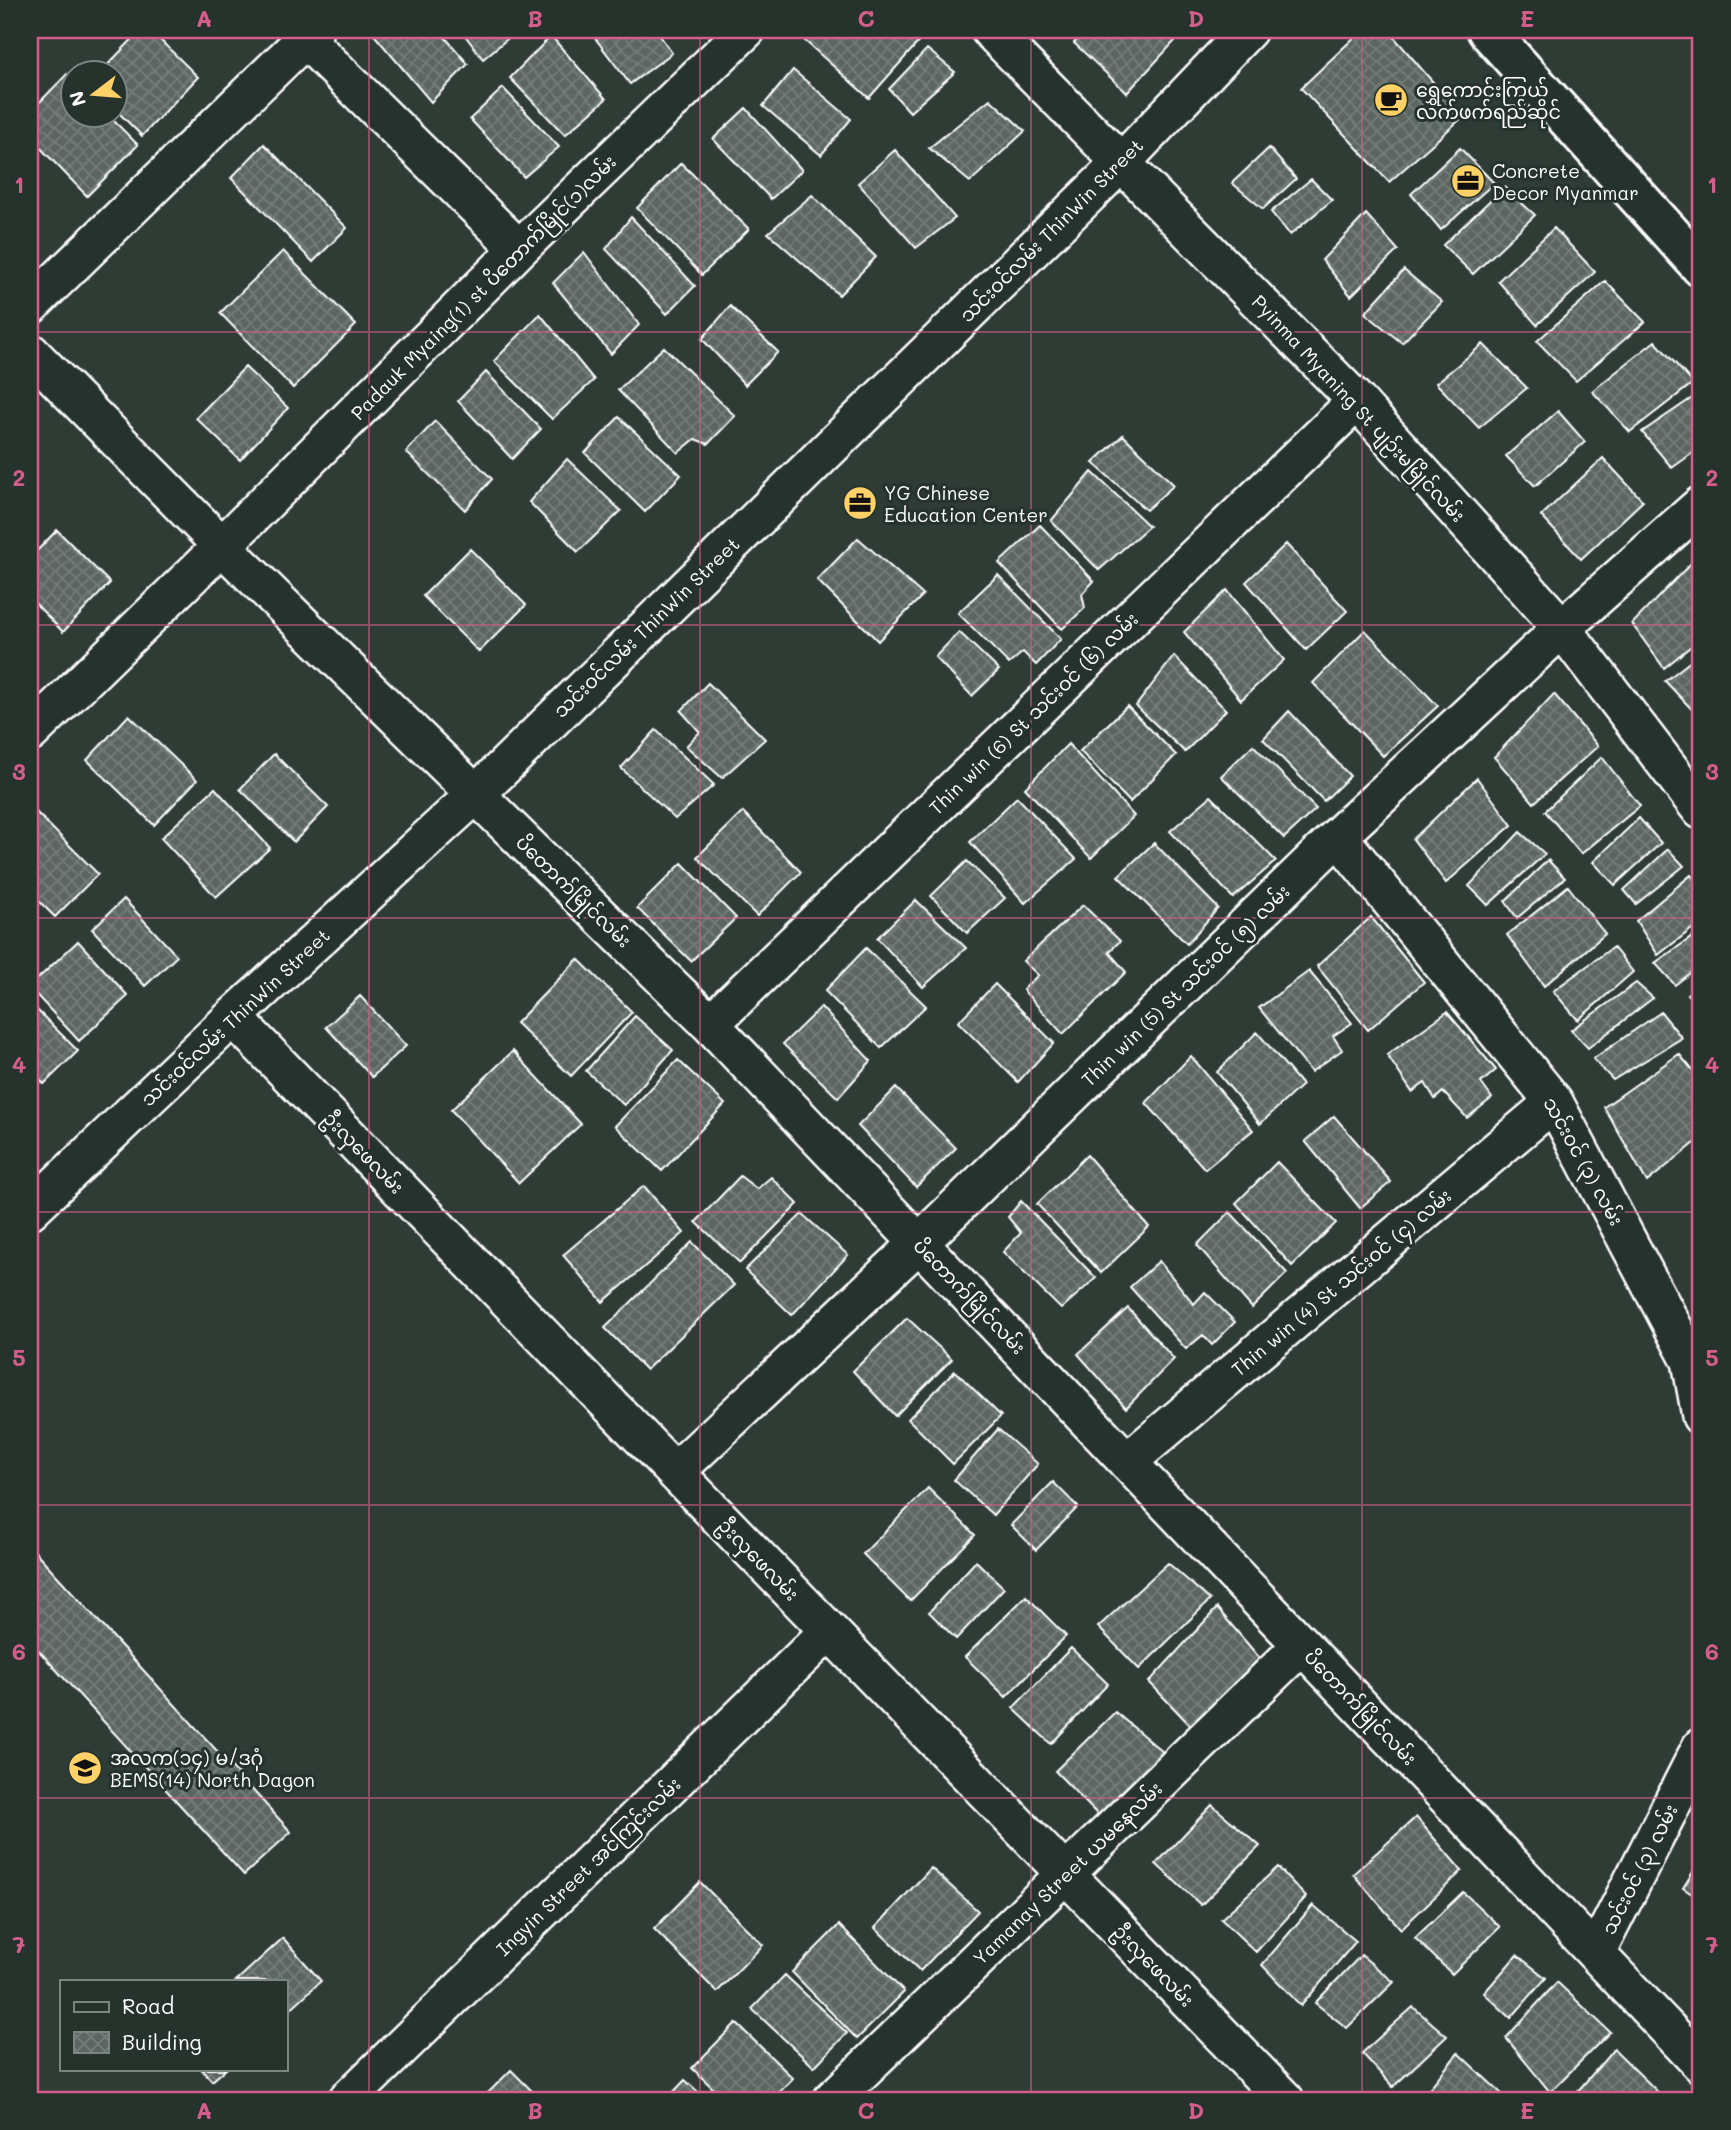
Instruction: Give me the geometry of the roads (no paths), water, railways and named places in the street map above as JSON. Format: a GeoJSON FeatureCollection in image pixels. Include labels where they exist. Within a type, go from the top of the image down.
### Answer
{"type":"FeatureCollection","features":[{"type":"Feature","properties":{"kind":"main road"},"geometry":{"type":"LineString","coordinates":[[1487,30],[1701,267]]}},
{"type":"Feature","properties":{"kind":"street","name":"Padauk Myaing(1) st ပိတောက်မြိုင်(၁)လမ်း"},"geometry":{"type":"LineString","coordinates":[[30,733],[222,546],[519,249],[746,30]]}},
{"type":"Feature","properties":{"kind":"street","name":"Pyinma Myaning St ပျဉ်းမမြိုင်လမ်း"},"geometry":{"type":"LineString","coordinates":[[990,30],[1357,401],[1562,628],[1701,810]]}},
{"type":"Feature","properties":{"kind":"street","name":"သင်းဝင်လမ်း ThinWin Street"},"geometry":{"type":"LineString","coordinates":[[30,1210],[233,1017],[476,794],[1121,163],[1248,30]]}},
{"type":"Feature","properties":{"kind":"street"},"geometry":{"type":"LineString","coordinates":[[30,306],[305,33],[519,249]]}},
{"type":"Feature","properties":{"kind":"street","name":"ပိတောက်မြိုင်လမ်း"},"geometry":{"type":"LineString","coordinates":[[30,352],[222,546],[710,1024],[1701,2064]]}},
{"type":"Feature","properties":{"kind":"street","name":"Thin win (6) St သင်းဝင် (၆) လမ်း"},"geometry":{"type":"LineString","coordinates":[[710,1024],[1357,401]]}},
{"type":"Feature","properties":{"kind":"street","name":"Thin win (5) St သင်းဝင် (၅) လမ်း"},"geometry":{"type":"LineString","coordinates":[[675,1472],[919,1243],[1338,836],[1562,628],[1701,505]]}},
{"type":"Feature","properties":{"kind":"street","name":"သင်းဝင် (၃) လမ်း"},"geometry":{"type":"LineString","coordinates":[[1338,836],[1555,1102],[1696,1357],[1701,1416]]}},
{"type":"Feature","properties":{"kind":"street","name":"ဦးလှဖေလမ်း"},"geometry":{"type":"LineString","coordinates":[[233,1017],[1285,2100]]}},
{"type":"Feature","properties":{"kind":"street","name":"Thin win (4) St သင်းဝင် (၄) လမ်း"},"geometry":{"type":"LineString","coordinates":[[1127,1462],[1555,1102]]}},
{"type":"Feature","properties":{"kind":"street","name":"Ingyin Street အင်ကြင်းလမ်း"},"geometry":{"type":"LineString","coordinates":[[369,2093],[829,1631]]}},
{"type":"Feature","properties":{"kind":"street","name":"Yamanay Street ယမနေလမ်း"},"geometry":{"type":"LineString","coordinates":[[832,2100],[1302,1645]]}},
{"type":"Feature","properties":{"kind":"street","name":"သင်းဝင် (၃) လမ်း"},"geometry":{"type":"LineString","coordinates":[[1596,1954],[1701,1746]]}},
{"type":"Feature","properties":{"kind":"place","name":"ရွှေကောင်းကြွယ် လက်ဖက်ရည်ဆိုင်"},"geometry":{"type":"Point","coordinates":[1391,100]}},
{"type":"Feature","properties":{"kind":"place","name":"Concrete Decor Myanmar"},"geometry":{"type":"Point","coordinates":[1468,181]}},
{"type":"Feature","properties":{"kind":"place","name":"YG Chinese Education Center"},"geometry":{"type":"Point","coordinates":[860,503]}},
{"type":"Feature","properties":{"kind":"place","name":"အလက(၁၄) မ/ဒဂုံ BEMS(14) North Dagon"},"geometry":{"type":"Point","coordinates":[85,1768]}}]}
